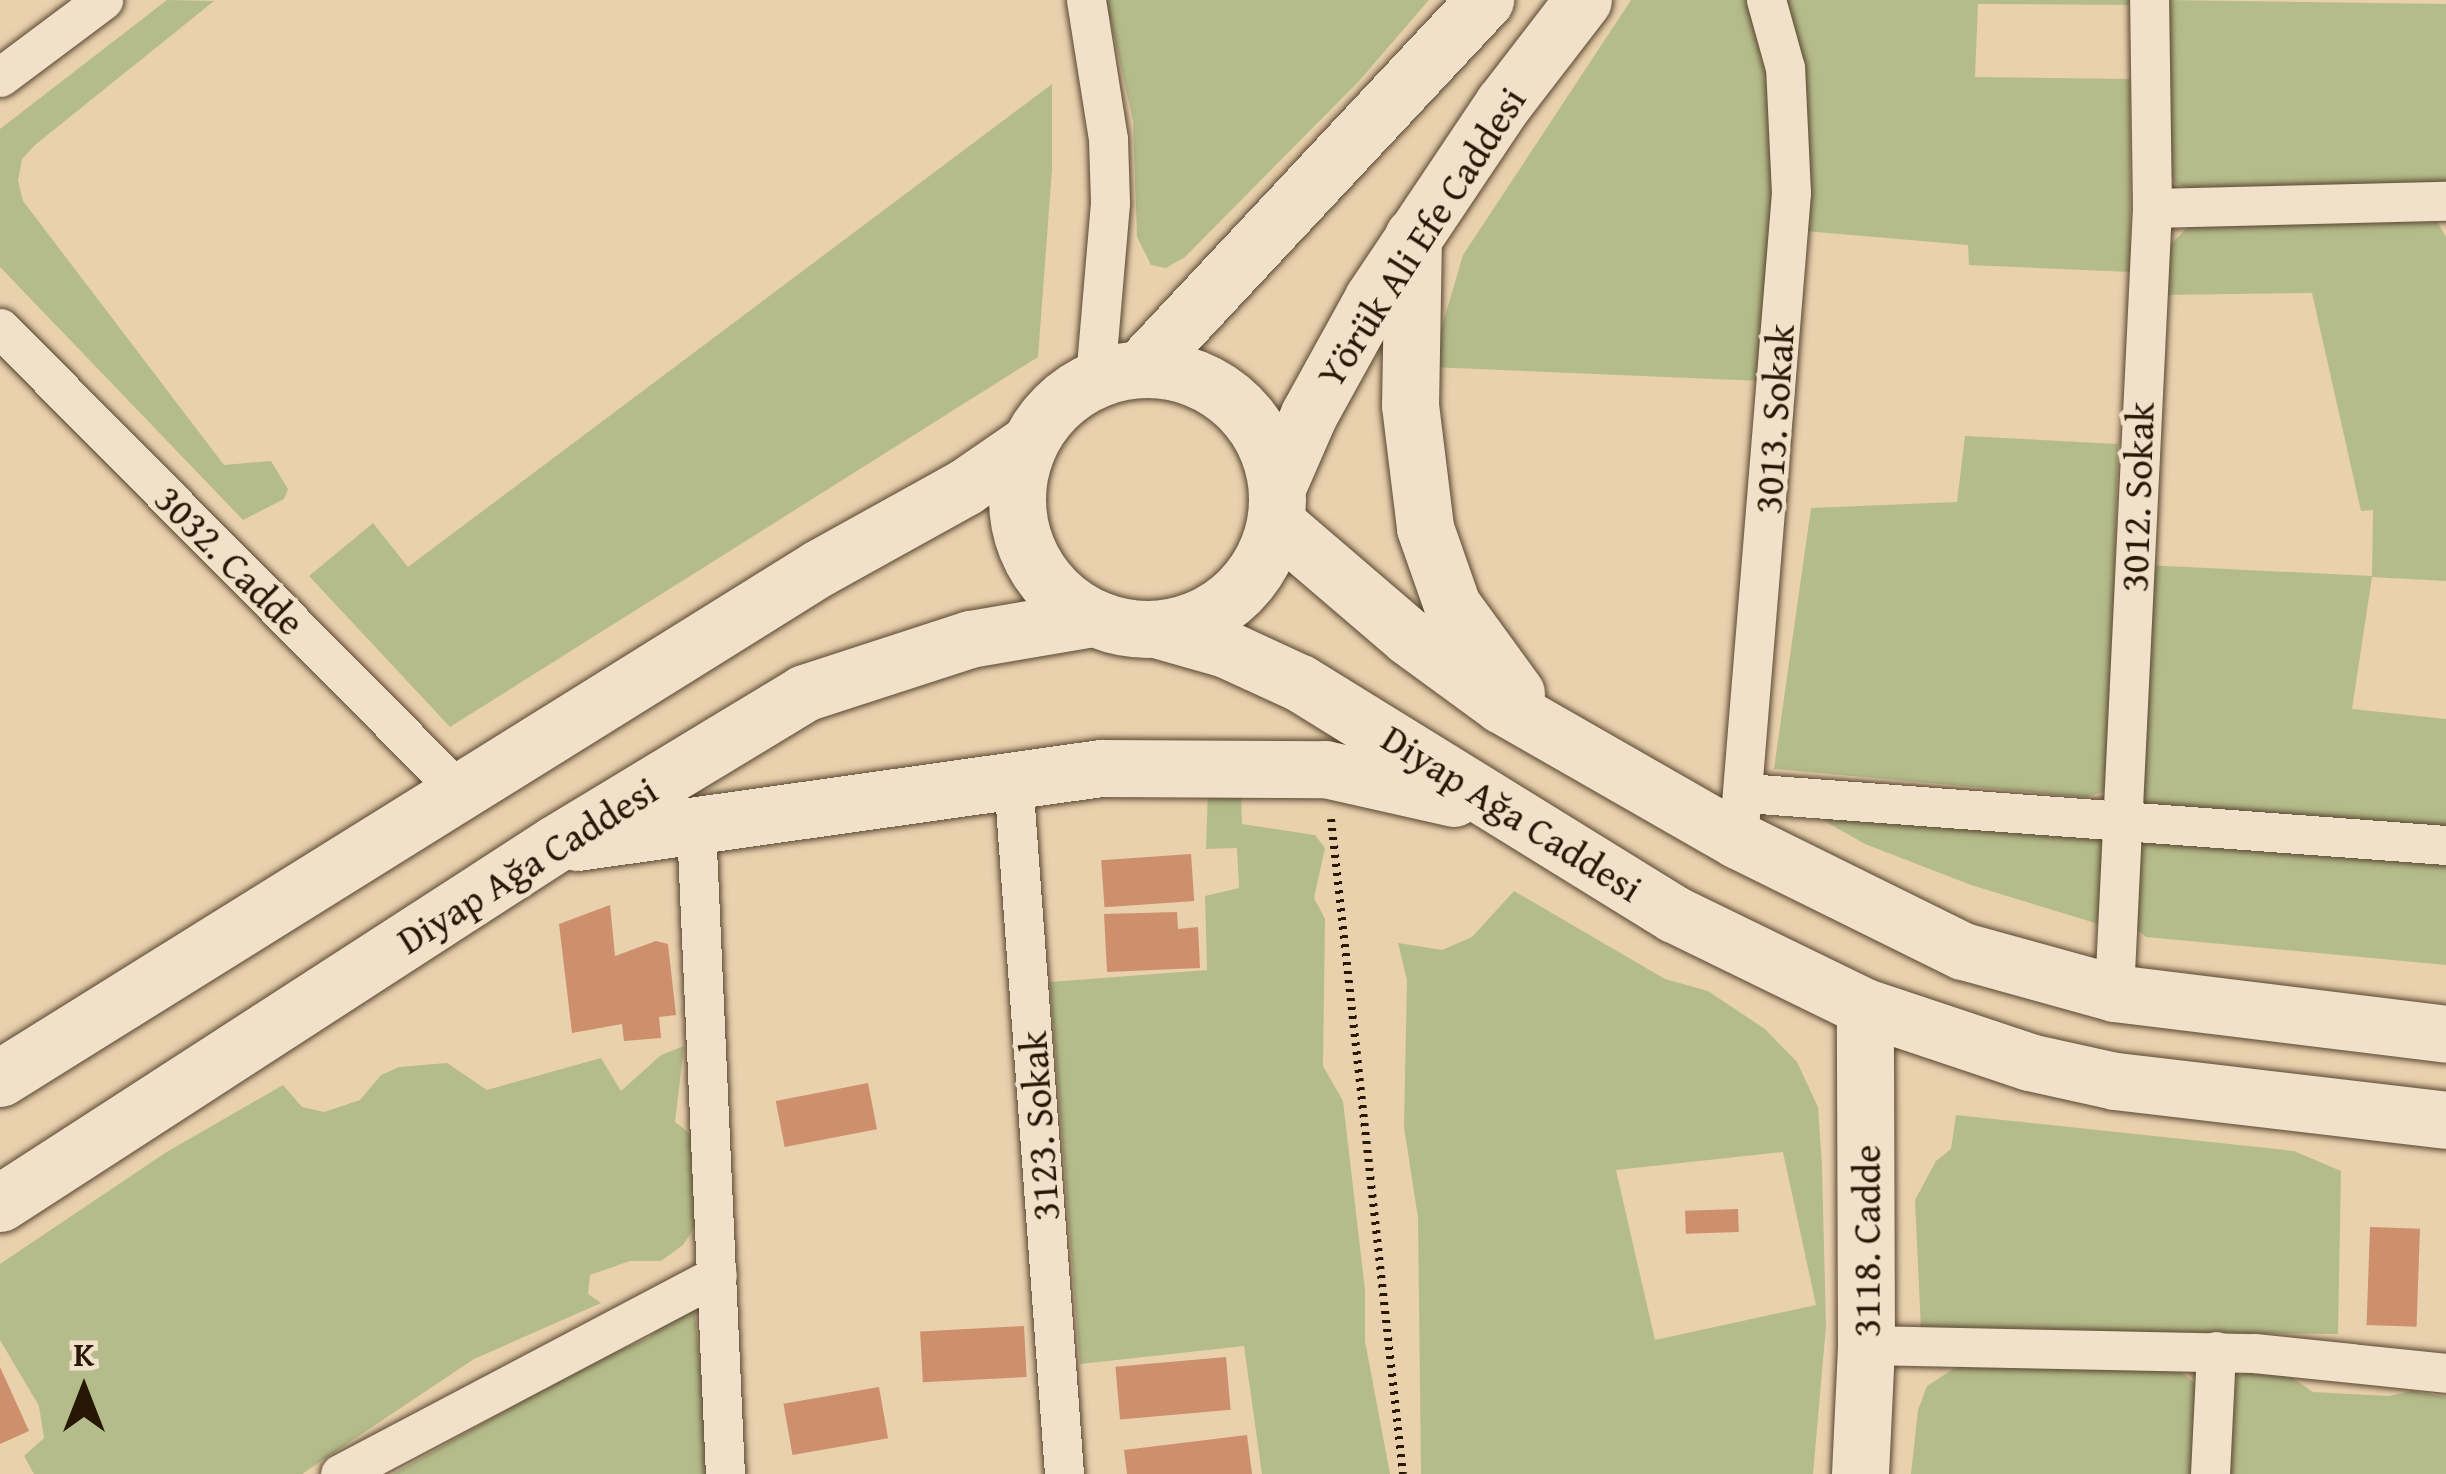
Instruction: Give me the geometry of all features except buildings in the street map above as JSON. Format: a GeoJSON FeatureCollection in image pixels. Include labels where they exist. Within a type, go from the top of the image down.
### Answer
{"type":"FeatureCollection","features":[{"type":"Feature","properties":{"kind":"main road"},"geometry":{"type":"LineString","coordinates":[[1118,374],[1485,0]]}},
{"type":"Feature","properties":{"kind":"main road","name":"Yörük Ali Efe Caddesi"},"geometry":{"type":"LineString","coordinates":[[1277,504],[1340,352],[1413,236],[1583,0]]}},
{"type":"Feature","properties":{"kind":"main road"},"geometry":{"type":"LineString","coordinates":[[1413,236],[1410,405],[1424,528],[1443,584],[1470,634],[1549,733]]}},
{"type":"Feature","properties":{"kind":"main road"},"geometry":{"type":"LineString","coordinates":[[1118,374],[1180,372],[1232,401],[1268,447],[1277,504],[1452,670],[1549,733],[1742,816],[1873,908],[1979,957],[2114,993],[2446,1034]]}},
{"type":"Feature","properties":{"kind":"main road","name":"Diyap Ağa Caddesi"},"geometry":{"type":"LineString","coordinates":[[1118,374],[1056,405],[1029,443],[1018,476],[1016,511],[1024,544],[1052,587],[1093,618],[1226,649],[1300,683],[1674,914],[1865,1007],[2009,1056],[2115,1081],[2446,1120]]}},
{"type":"Feature","properties":{"kind":"main road","name":"Diyap Ağa Caddesi"},"geometry":{"type":"LineString","coordinates":[[0,1078],[819,568],[965,487],[1029,443]]}},
{"type":"Feature","properties":{"kind":"main road","name":"Diyap Ağa Caddesi"},"geometry":{"type":"LineString","coordinates":[[1156,629],[1197,620],[1234,597],[1261,564],[1277,504]]}},
{"type":"Feature","properties":{"kind":"main road","name":"Diyap Ağa Caddesi"},"geometry":{"type":"LineString","coordinates":[[0,1203],[555,844],[804,693],[970,639],[1093,618]]}},
{"type":"Feature","properties":{"kind":"main road"},"geometry":{"type":"LineString","coordinates":[[555,844],[1013,779],[1162,766],[1325,769],[1504,811]]}},
{"type":"Feature","properties":{"kind":"main road","name":"3118. Cadde"},"geometry":{"type":"LineString","coordinates":[[1859,1474],[1866,1345],[1865,1007]]}},
{"type":"Feature","properties":{"kind":"street"},"geometry":{"type":"LineString","coordinates":[[0,77],[103,0]]}},
{"type":"Feature","properties":{"kind":"street"},"geometry":{"type":"LineString","coordinates":[[1086,0],[1108,139],[1118,374]]}},
{"type":"Feature","properties":{"kind":"street","name":"3013. Sokak"},"geometry":{"type":"LineString","coordinates":[[1742,816],[1791,193],[1784,68],[1766,0]]}},
{"type":"Feature","properties":{"kind":"street","name":"3012. Sokak"},"geometry":{"type":"LineString","coordinates":[[2114,993],[2152,208],[2149,0]]}},
{"type":"Feature","properties":{"kind":"street"},"geometry":{"type":"LineString","coordinates":[[2152,208],[2446,201]]}},
{"type":"Feature","properties":{"kind":"street","name":"3032. Cadde"},"geometry":{"type":"LineString","coordinates":[[0,328],[460,792]]}},
{"type":"Feature","properties":{"kind":"street","name":"3123. Sokak"},"geometry":{"type":"LineString","coordinates":[[1013,779],[1064,1474]]}},
{"type":"Feature","properties":{"kind":"street"},"geometry":{"type":"LineString","coordinates":[[1742,816],[2125,824],[2446,845]]}},
{"type":"Feature","properties":{"kind":"street"},"geometry":{"type":"LineString","coordinates":[[696,826],[725,1474]]}},
{"type":"Feature","properties":{"kind":"street"},"geometry":{"type":"LineString","coordinates":[[340,1474],[717,1275]]}},
{"type":"Feature","properties":{"kind":"street"},"geometry":{"type":"LineString","coordinates":[[1866,1345],[2216,1351],[2446,1373]]}},
{"type":"Feature","properties":{"kind":"street"},"geometry":{"type":"LineString","coordinates":[[2210,1474],[2216,1351]]}},
{"type":"Feature","properties":{"kind":"path"},"geometry":{"type":"LineString","coordinates":[[1325,769],[1403,1474]]}},
{"type":"Feature","properties":{"kind":"green space"},"geometry":{"type":"Polygon","coordinates":[[[167,0],[214,1],[35,145],[22,159],[18,181],[23,201],[224,465],[271,461],[288,489],[284,499],[243,520],[0,267],[0,129],[167,0]]]}},
{"type":"Feature","properties":{"kind":"green space"},"geometry":{"type":"Polygon","coordinates":[[[1106,0],[1429,0],[1359,81],[1185,257],[1166,268],[1151,265],[1137,237],[1133,121],[1106,0]]]}},
{"type":"Feature","properties":{"kind":"green space"},"geometry":{"type":"Polygon","coordinates":[[[1631,0],[1748,0],[1762,28],[1777,136],[1761,381],[1430,367],[1463,255],[1631,0]]]}},
{"type":"Feature","properties":{"kind":"green space"},"geometry":{"type":"Polygon","coordinates":[[[1774,0],[2133,0],[2132,5],[1978,4],[1975,77],[2130,79],[2130,272],[1969,265],[1968,245],[1793,230],[1774,0]]]}},
{"type":"Feature","properties":{"kind":"green space"},"geometry":{"type":"Polygon","coordinates":[[[2165,0],[2446,4],[2446,183],[2195,190],[2175,183],[2169,171],[2165,0]]]}},
{"type":"Feature","properties":{"kind":"green space"},"geometry":{"type":"Polygon","coordinates":[[[1052,84],[1052,169],[1038,357],[450,727],[309,576],[373,523],[408,567],[1052,84]]]}},
{"type":"Feature","properties":{"kind":"green space"},"geometry":{"type":"Polygon","coordinates":[[[2434,216],[2446,237],[2446,581],[2372,577],[2352,709],[2446,719],[2446,831],[2145,803],[2140,786],[2146,565],[2372,576],[2373,510],[2361,511],[2312,293],[2160,295],[2164,251],[2188,227],[2434,216]]]}},
{"type":"Feature","properties":{"kind":"green space"},"geometry":{"type":"Polygon","coordinates":[[[1965,436],[2118,444],[2109,777],[2104,792],[2085,797],[1774,769],[1811,508],[1957,502],[1965,436]]]}},
{"type":"Feature","properties":{"kind":"green space"},"geometry":{"type":"Polygon","coordinates":[[[1208,789],[1241,795],[1242,824],[1315,835],[1325,848],[1314,898],[1325,919],[1323,1066],[1343,1101],[1365,1290],[1365,1341],[1390,1474],[1262,1474],[1244,1346],[1080,1364],[1050,982],[1207,970],[1205,896],[1239,888],[1237,848],[1206,849],[1208,789]]]}},
{"type":"Feature","properties":{"kind":"green space"},"geometry":{"type":"Polygon","coordinates":[[[1812,814],[2103,833],[2102,925],[1971,885],[1865,844],[1812,814]]]}},
{"type":"Feature","properties":{"kind":"green space"},"geometry":{"type":"Polygon","coordinates":[[[2141,839],[2446,858],[2446,965],[2146,937],[2133,926],[2133,849],[2141,839]]]}},
{"type":"Feature","properties":{"kind":"green space"},"geometry":{"type":"Polygon","coordinates":[[[1514,891],[1665,979],[1708,991],[1765,1029],[1797,1062],[1818,1107],[1822,1166],[1826,1326],[1813,1474],[1421,1474],[1418,1218],[1404,1127],[1407,980],[1398,943],[1442,950],[1472,937],[1514,891]],[[1783,1152],[1616,1170],[1655,1340],[1816,1305],[1783,1152]]]}},
{"type":"Feature","properties":{"kind":"green space"},"geometry":{"type":"Polygon","coordinates":[[[684,1046],[675,1122],[693,1136],[696,1225],[683,1245],[661,1261],[630,1261],[590,1275],[588,1294],[601,1303],[474,1359],[302,1474],[34,1474],[24,1456],[44,1438],[39,1406],[0,1340],[0,1264],[165,1153],[283,1085],[302,1107],[324,1112],[360,1100],[381,1075],[399,1067],[447,1063],[487,1090],[601,1058],[621,1091],[661,1055],[684,1046]]]}},
{"type":"Feature","properties":{"kind":"green space"},"geometry":{"type":"Polygon","coordinates":[[[1956,1115],[2294,1151],[2341,1171],[2338,1334],[1921,1330],[1915,1200],[1936,1161],[1951,1149],[1956,1115]]]}},
{"type":"Feature","properties":{"kind":"green space"},"geometry":{"type":"Polygon","coordinates":[[[694,1306],[711,1474],[393,1474],[592,1362],[649,1338],[677,1312],[694,1306]]]}},
{"type":"Feature","properties":{"kind":"green space"},"geometry":{"type":"Polygon","coordinates":[[[1961,1364],[2180,1371],[2202,1389],[2197,1474],[1911,1474],[1918,1410],[1927,1386],[1961,1364]]]}},
{"type":"Feature","properties":{"kind":"green space"},"geometry":{"type":"Polygon","coordinates":[[[2280,1369],[2313,1392],[2389,1396],[2412,1391],[2446,1397],[2446,1474],[2230,1474],[2236,1378],[2247,1371],[2280,1369]]]}}]}
